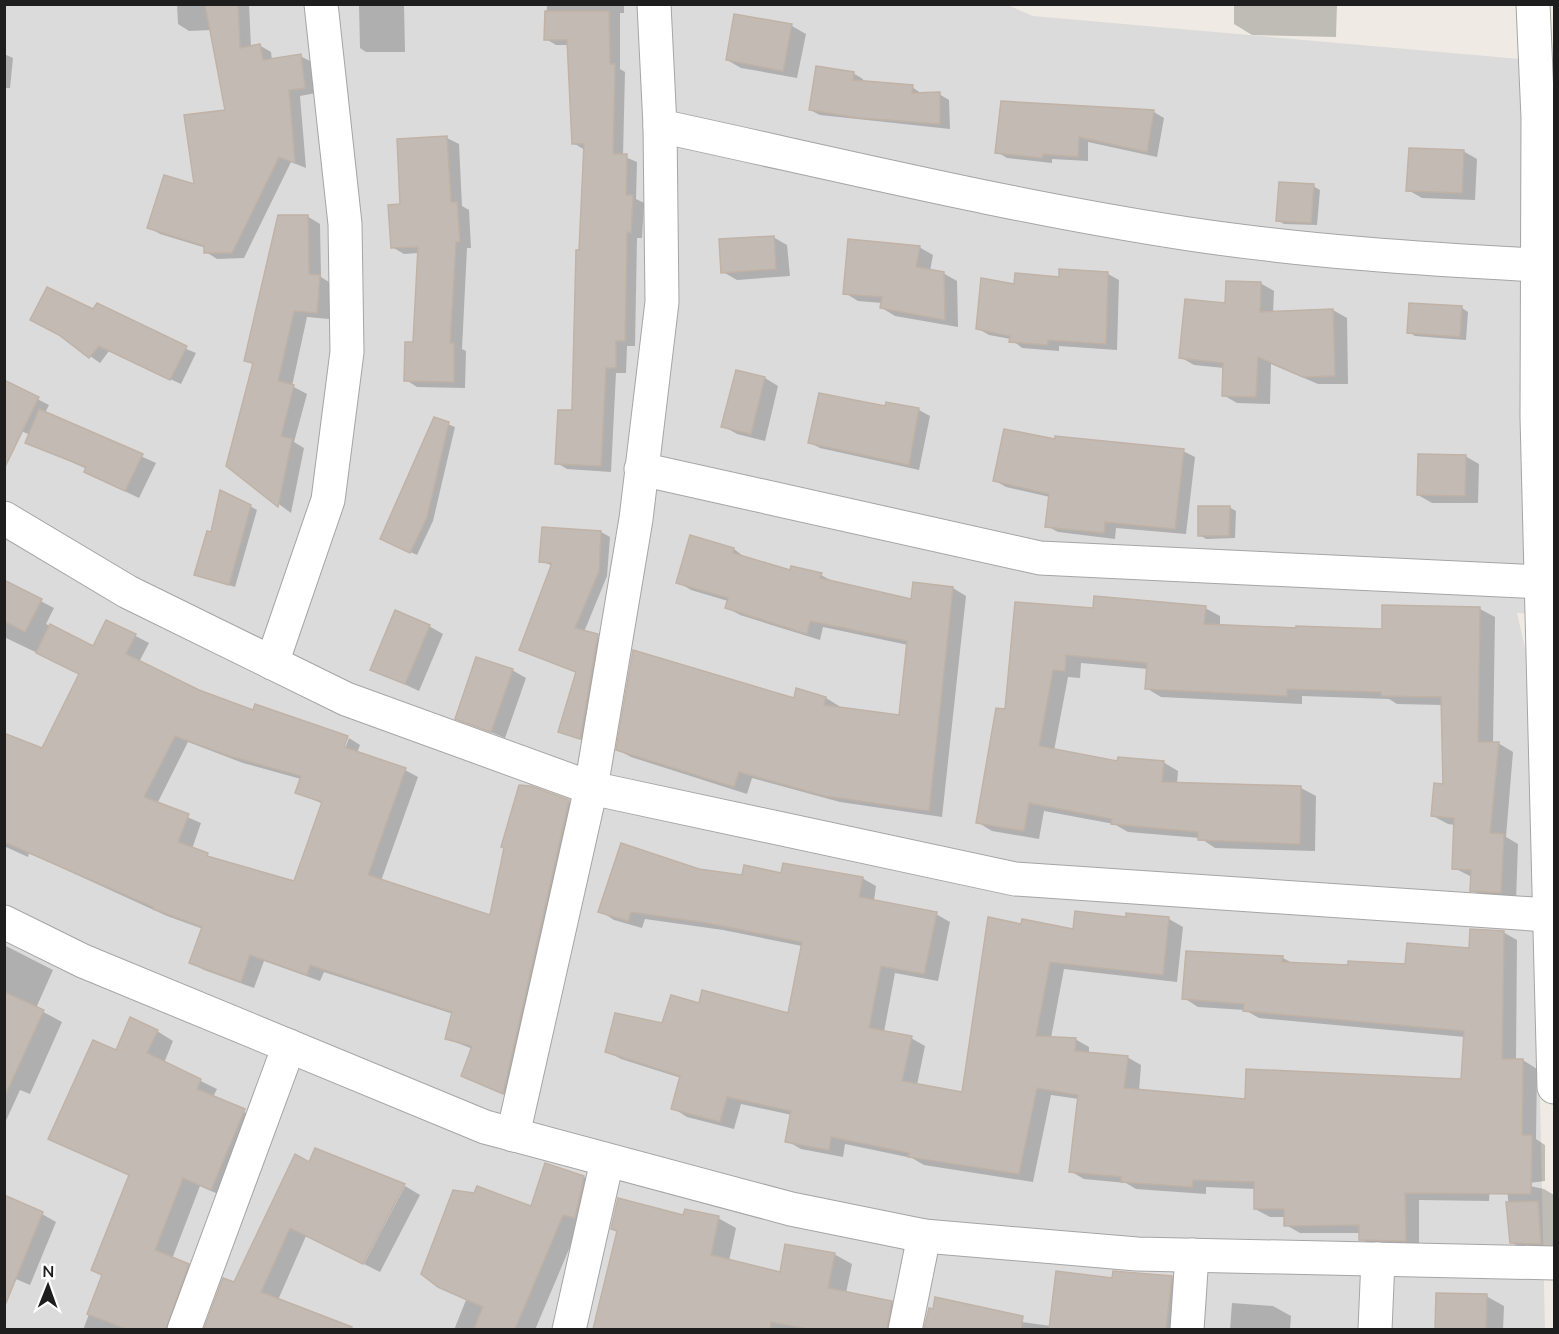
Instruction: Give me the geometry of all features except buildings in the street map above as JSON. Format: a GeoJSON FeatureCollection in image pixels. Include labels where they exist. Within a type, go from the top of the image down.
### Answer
{"type":"FeatureCollection","features":[{"type":"Feature","properties":{"kind":"street"},"geometry":{"type":"LineString","coordinates":[[272,663],[328,500],[347,352],[345,224],[321,4]]}},
{"type":"Feature","properties":{"kind":"street"},"geometry":{"type":"LineString","coordinates":[[513,1135],[591,788],[641,469],[662,302],[660,126],[654,4]]}},
{"type":"Feature","properties":{"kind":"street"},"geometry":{"type":"LineString","coordinates":[[1533,4],[1546,118],[1537,265],[1546,417],[1541,582],[1554,1087]]}},
{"type":"Feature","properties":{"kind":"street"},"geometry":{"type":"LineString","coordinates":[[660,126],[987,198],[1190,234],[1393,257],[1537,265]]}},
{"type":"Feature","properties":{"kind":"street"},"geometry":{"type":"LineString","coordinates":[[641,469],[1040,558],[1541,582]]}},
{"type":"Feature","properties":{"kind":"street"},"geometry":{"type":"LineString","coordinates":[[4,518],[128,592],[346,699],[591,788],[1015,879],[1548,915]]}},
{"type":"Feature","properties":{"kind":"street"},"geometry":{"type":"LineString","coordinates":[[4,922],[83,961],[485,1127],[791,1209],[924,1236],[1137,1254],[1554,1263]]}},
{"type":"Feature","properties":{"kind":"street"},"geometry":{"type":"LineString","coordinates":[[184,1329],[289,1046]]}},
{"type":"Feature","properties":{"kind":"street"},"geometry":{"type":"LineString","coordinates":[[569,1329],[606,1161]]}},
{"type":"Feature","properties":{"kind":"street"},"geometry":{"type":"LineString","coordinates":[[906,1329],[924,1236]]}},
{"type":"Feature","properties":{"kind":"street"},"geometry":{"type":"LineString","coordinates":[[1187,1329],[1192,1255]]}},
{"type":"Feature","properties":{"kind":"street"},"geometry":{"type":"LineString","coordinates":[[1375,1329],[1378,1259]]}},
{"type":"Feature","properties":{"kind":"shaded area"},"geometry":{"type":"Polygon","coordinates":[[[1005,4],[1033,16],[1554,62],[1554,615],[1517,613],[1531,674],[1545,1329],[5,1330],[5,5],[1005,4]]]}}]}
